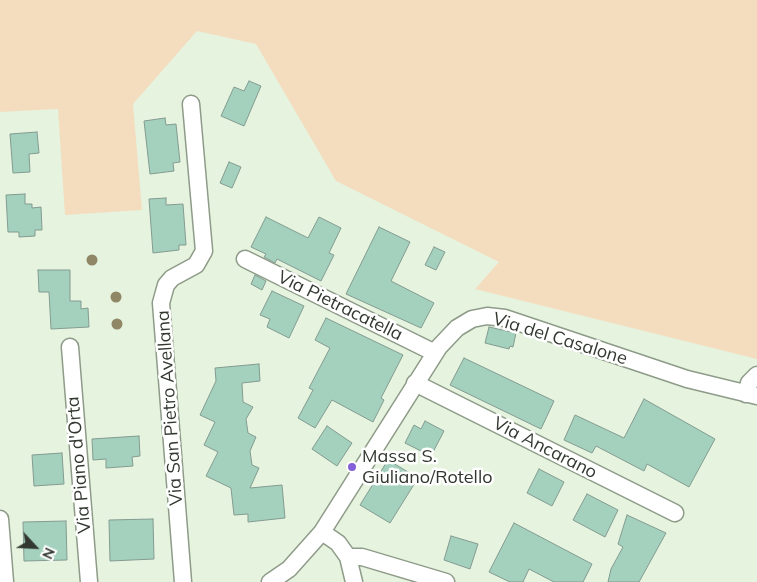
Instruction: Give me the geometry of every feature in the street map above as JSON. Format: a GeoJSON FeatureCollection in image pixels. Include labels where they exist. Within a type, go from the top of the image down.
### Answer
{"type":"FeatureCollection","features":[{"type":"Feature","properties":{"kind":"street","name":"Via San Pietro Avellana"},"geometry":{"type":"LineString","coordinates":[[183,582],[162,298],[170,280],[196,265],[204,251],[191,104]]}},
{"type":"Feature","properties":{"kind":"street","name":"Via Pietracatella"},"geometry":{"type":"LineString","coordinates":[[244,259],[435,353]]}},
{"type":"Feature","properties":{"kind":"street","name":"Via del Casalone"},"geometry":{"type":"LineString","coordinates":[[270,582],[289,569],[322,532],[435,353],[452,332],[464,323],[480,317],[499,317],[694,381],[751,395]]}},
{"type":"Feature","properties":{"kind":"street","name":"Via Piano d'Orta"},"geometry":{"type":"LineString","coordinates":[[70,348],[89,582]]}},
{"type":"Feature","properties":{"kind":"street"},"geometry":{"type":"LineString","coordinates":[[751,395],[748,383],[757,375]]}},
{"type":"Feature","properties":{"kind":"street","name":"Via Ancarano"},"geometry":{"type":"LineString","coordinates":[[415,383],[675,513]]}},
{"type":"Feature","properties":{"kind":"street"},"geometry":{"type":"LineString","coordinates":[[0,519],[5,582]]}},
{"type":"Feature","properties":{"kind":"street"},"geometry":{"type":"LineString","coordinates":[[322,532],[338,543],[348,557],[354,582]]}},
{"type":"Feature","properties":{"kind":"street"},"geometry":{"type":"LineString","coordinates":[[348,557],[362,557],[446,582]]}},
{"type":"Feature","properties":{"kind":"shaded area"},"geometry":{"type":"Polygon","coordinates":[[[0,0],[757,0],[757,359],[475,289],[499,262],[336,181],[256,44],[197,31],[133,104],[142,210],[65,215],[58,109],[0,112],[0,0]]]}},
{"type":"Feature","properties":{"kind":"building"},"geometry":{"type":"Polygon","coordinates":[[[249,81],[261,86],[244,126],[221,116],[234,87],[244,91],[249,81]]]}},
{"type":"Feature","properties":{"kind":"building"},"geometry":{"type":"Polygon","coordinates":[[[165,118],[166,125],[176,124],[180,162],[173,163],[174,171],[150,174],[144,121],[165,118]]]}},
{"type":"Feature","properties":{"kind":"building"},"geometry":{"type":"Polygon","coordinates":[[[37,132],[39,153],[29,154],[30,172],[13,173],[10,134],[37,132]]]}},
{"type":"Feature","properties":{"kind":"building"},"geometry":{"type":"Polygon","coordinates":[[[229,162],[241,167],[232,188],[220,183],[229,162]]]}},
{"type":"Feature","properties":{"kind":"building"},"geometry":{"type":"Polygon","coordinates":[[[25,194],[25,204],[32,204],[32,208],[41,207],[42,230],[35,230],[35,236],[19,237],[19,232],[8,232],[6,195],[25,194]]]}},
{"type":"Feature","properties":{"kind":"building"},"geometry":{"type":"Polygon","coordinates":[[[166,198],[166,205],[183,204],[186,245],[179,245],[179,250],[153,253],[149,199],[166,198]]]}},
{"type":"Feature","properties":{"kind":"building"},"geometry":{"type":"Polygon","coordinates":[[[266,217],[308,238],[319,217],[341,228],[329,253],[334,255],[321,281],[277,259],[275,263],[264,257],[266,254],[251,247],[266,217]]]}},
{"type":"Feature","properties":{"kind":"building"},"geometry":{"type":"Polygon","coordinates":[[[379,227],[410,242],[391,281],[434,303],[421,328],[346,294],[379,227]]]}},
{"type":"Feature","properties":{"kind":"building"},"geometry":{"type":"Polygon","coordinates":[[[434,247],[445,252],[436,270],[425,265],[434,247]]]}},
{"type":"Feature","properties":{"kind":"building"},"geometry":{"type":"Polygon","coordinates":[[[38,270],[70,270],[70,301],[81,301],[81,309],[88,308],[89,327],[51,329],[49,292],[39,292],[38,270]]]}},
{"type":"Feature","properties":{"kind":"building"},"geometry":{"type":"Polygon","coordinates":[[[255,275],[266,281],[262,290],[251,284],[255,275]]]}},
{"type":"Feature","properties":{"kind":"building"},"geometry":{"type":"Polygon","coordinates":[[[272,291],[304,306],[289,338],[267,327],[270,319],[260,315],[272,291]]]}},
{"type":"Feature","properties":{"kind":"building"},"geometry":{"type":"Polygon","coordinates":[[[326,318],[403,355],[381,398],[384,400],[373,422],[332,400],[315,428],[298,418],[313,390],[309,388],[330,348],[315,340],[326,318]]]}},
{"type":"Feature","properties":{"kind":"building"},"geometry":{"type":"Polygon","coordinates":[[[489,327],[516,333],[513,347],[510,346],[509,349],[485,343],[489,327]]]}},
{"type":"Feature","properties":{"kind":"building"},"geometry":{"type":"Polygon","coordinates":[[[464,358],[554,401],[541,429],[450,385],[464,358]]]}},
{"type":"Feature","properties":{"kind":"building"},"geometry":{"type":"Polygon","coordinates":[[[259,364],[260,381],[242,383],[243,402],[253,407],[246,419],[248,433],[256,437],[250,451],[252,465],[259,468],[250,488],[282,485],[285,518],[248,522],[248,514],[234,515],[231,488],[206,476],[218,452],[204,445],[215,422],[200,415],[216,381],[215,368],[259,364]]]}},
{"type":"Feature","properties":{"kind":"building"},"geometry":{"type":"Polygon","coordinates":[[[644,399],[715,439],[689,487],[647,464],[644,471],[596,446],[592,453],[564,440],[575,415],[624,438],[644,399]]]}},
{"type":"Feature","properties":{"kind":"building"},"geometry":{"type":"Polygon","coordinates":[[[425,421],[444,431],[431,456],[405,443],[414,425],[421,429],[425,421]]]}},
{"type":"Feature","properties":{"kind":"building"},"geometry":{"type":"Polygon","coordinates":[[[327,426],[352,443],[337,466],[312,449],[327,426]]]}},
{"type":"Feature","properties":{"kind":"building"},"geometry":{"type":"Polygon","coordinates":[[[139,436],[140,456],[132,457],[133,466],[106,468],[106,459],[93,460],[92,439],[139,436]]]}},
{"type":"Feature","properties":{"kind":"building"},"geometry":{"type":"Polygon","coordinates":[[[62,453],[64,484],[34,486],[32,455],[62,453]]]}},
{"type":"Feature","properties":{"kind":"building"},"geometry":{"type":"Polygon","coordinates":[[[388,460],[418,478],[390,523],[360,505],[388,460]]]}},
{"type":"Feature","properties":{"kind":"building"},"geometry":{"type":"Polygon","coordinates":[[[539,469],[564,482],[552,506],[527,493],[539,469]]]}},
{"type":"Feature","properties":{"kind":"building"},"geometry":{"type":"Polygon","coordinates":[[[587,494],[618,510],[605,537],[573,520],[587,494]]]}},
{"type":"Feature","properties":{"kind":"building"},"geometry":{"type":"Polygon","coordinates":[[[627,515],[666,533],[639,582],[608,582],[611,569],[623,547],[618,544],[627,515]]]}},
{"type":"Feature","properties":{"kind":"building"},"geometry":{"type":"Polygon","coordinates":[[[153,519],[154,559],[110,561],[109,520],[153,519]]]}},
{"type":"Feature","properties":{"kind":"building"},"geometry":{"type":"Polygon","coordinates":[[[66,521],[67,560],[24,561],[23,522],[66,521]]]}},
{"type":"Feature","properties":{"kind":"building"},"geometry":{"type":"Polygon","coordinates":[[[514,523],[592,564],[583,582],[554,582],[529,569],[523,582],[510,582],[489,572],[514,523]]]}},
{"type":"Feature","properties":{"kind":"building"},"geometry":{"type":"Polygon","coordinates":[[[451,536],[478,544],[470,569],[444,560],[451,536]]]}},
{"type":"Feature","properties":{"kind":"place","name":"Massa S. Giuliano/Rotello"},"geometry":{"type":"Point","coordinates":[352,467]}}]}
